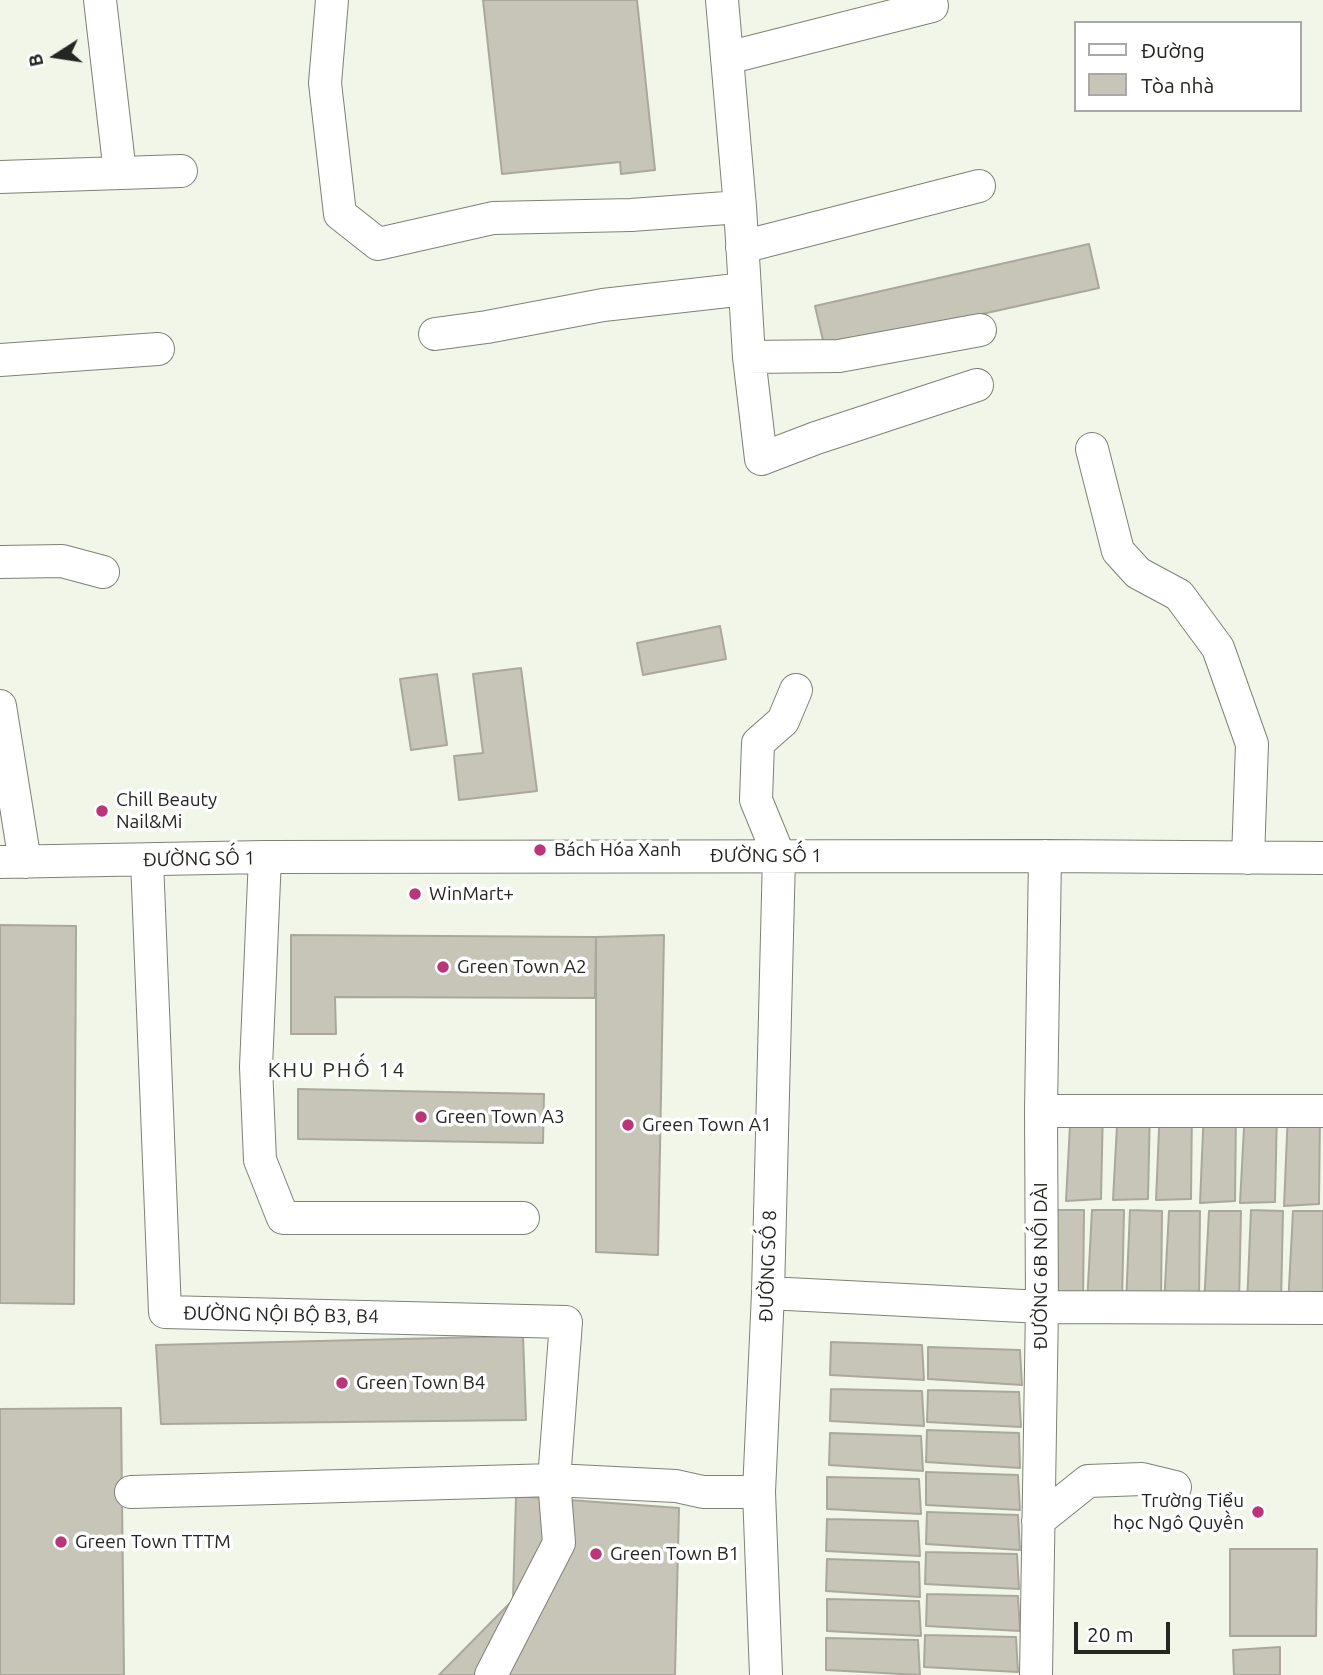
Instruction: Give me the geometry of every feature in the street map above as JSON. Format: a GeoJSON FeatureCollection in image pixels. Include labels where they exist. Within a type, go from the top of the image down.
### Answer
{"type":"FeatureCollection","features":[{"type":"Feature","properties":{"kind":"street"},"geometry":{"type":"LineString","coordinates":[[100,0],[120,173]]}},
{"type":"Feature","properties":{"kind":"street"},"geometry":{"type":"LineString","coordinates":[[332,0],[325,83],[340,214],[378,244],[493,218],[631,215],[740,207]]}},
{"type":"Feature","properties":{"kind":"street"},"geometry":{"type":"LineString","coordinates":[[722,0],[740,207],[749,358],[761,459],[977,385]]}},
{"type":"Feature","properties":{"kind":"street"},"geometry":{"type":"LineString","coordinates":[[727,58],[932,6]]}},
{"type":"Feature","properties":{"kind":"street"},"geometry":{"type":"LineString","coordinates":[[0,177],[181,171]]}},
{"type":"Feature","properties":{"kind":"street"},"geometry":{"type":"LineString","coordinates":[[742,247],[979,186]]}},
{"type":"Feature","properties":{"kind":"street"},"geometry":{"type":"LineString","coordinates":[[435,334],[603,305],[745,289]]}},
{"type":"Feature","properties":{"kind":"street"},"geometry":{"type":"LineString","coordinates":[[749,358],[839,356],[980,330]]}},
{"type":"Feature","properties":{"kind":"street"},"geometry":{"type":"LineString","coordinates":[[0,360],[158,349]]}},
{"type":"Feature","properties":{"kind":"street"},"geometry":{"type":"LineString","coordinates":[[1092,449],[1118,551],[1138,573],[1179,595],[1218,648],[1252,744],[1248,858]]}},
{"type":"Feature","properties":{"kind":"street"},"geometry":{"type":"LineString","coordinates":[[0,562],[62,561],[103,572]]}},
{"type":"Feature","properties":{"kind":"street"},"geometry":{"type":"LineString","coordinates":[[779,856],[756,800],[758,743],[783,721],[796,690]]}},
{"type":"Feature","properties":{"kind":"street"},"geometry":{"type":"LineString","coordinates":[[0,706],[13,862]]}},
{"type":"Feature","properties":{"kind":"street","name":"ĐƯỜNG SỐ 8"},"geometry":{"type":"LineString","coordinates":[[766,1675],[759,1492],[768,1293],[779,856]]}},
{"type":"Feature","properties":{"kind":"street","name":"ĐƯỜNG 6B NỐI DÀI"},"geometry":{"type":"LineString","coordinates":[[1036,1675],[1045,856]]}},
{"type":"Feature","properties":{"kind":"street"},"geometry":{"type":"LineString","coordinates":[[265,857],[256,1067],[260,1160],[283,1218],[523,1218]]}},
{"type":"Feature","properties":{"kind":"street","name":"ĐƯỜNG SỐ 1"},"geometry":{"type":"LineString","coordinates":[[13,862],[265,857],[1323,858]]}},
{"type":"Feature","properties":{"kind":"street","name":"ĐƯỜNG NỘI BỘ B3, B4"},"geometry":{"type":"LineString","coordinates":[[147,860],[165,1312],[566,1322],[554,1480]]}},
{"type":"Feature","properties":{"kind":"street"},"geometry":{"type":"LineString","coordinates":[[1041,1111],[1323,1111]]}},
{"type":"Feature","properties":{"kind":"street"},"geometry":{"type":"LineString","coordinates":[[768,1293],[1042,1307],[1323,1308]]}},
{"type":"Feature","properties":{"kind":"street"},"geometry":{"type":"LineString","coordinates":[[1038,1521],[1088,1481],[1142,1479],[1175,1487]]}},
{"type":"Feature","properties":{"kind":"street"},"geometry":{"type":"LineString","coordinates":[[491,1675],[559,1543],[554,1480]]}},
{"type":"Feature","properties":{"kind":"street"},"geometry":{"type":"LineString","coordinates":[[131,1492],[554,1480],[676,1486],[703,1492],[759,1492]]}},
{"type":"Feature","properties":{"kind":"building"},"geometry":{"type":"Polygon","coordinates":[[[483,0],[637,0],[655,170],[621,174],[620,162],[502,174],[483,0]]]}},
{"type":"Feature","properties":{"kind":"building"},"geometry":{"type":"Polygon","coordinates":[[[1089,244],[1099,288],[825,349],[815,306],[1089,244]]]}},
{"type":"Feature","properties":{"kind":"building"},"geometry":{"type":"Polygon","coordinates":[[[720,626],[726,659],[643,675],[637,643],[720,626]]]}},
{"type":"Feature","properties":{"kind":"building"},"geometry":{"type":"Polygon","coordinates":[[[521,668],[537,791],[459,800],[454,756],[483,753],[473,674],[521,668]]]}},
{"type":"Feature","properties":{"kind":"building"},"geometry":{"type":"Polygon","coordinates":[[[437,674],[447,745],[411,750],[400,679],[437,674]]]}},
{"type":"Feature","properties":{"kind":"building"},"geometry":{"type":"Polygon","coordinates":[[[0,925],[76,926],[74,1304],[0,1303],[0,925]]]}},
{"type":"Feature","properties":{"kind":"building","name":"Green Town A2"},"geometry":{"type":"Polygon","coordinates":[[[291,935],[596,937],[595,998],[335,997],[336,1034],[291,1034],[291,935]]]}},
{"type":"Feature","properties":{"kind":"building","name":"Green Town A1"},"geometry":{"type":"Polygon","coordinates":[[[664,935],[658,1255],[596,1252],[596,937],[664,935]]]}},
{"type":"Feature","properties":{"kind":"building","name":"Green Town A3"},"geometry":{"type":"Polygon","coordinates":[[[298,1089],[544,1094],[543,1143],[298,1139],[298,1089]]]}},
{"type":"Feature","properties":{"kind":"building"},"geometry":{"type":"Polygon","coordinates":[[[1071,1106],[1103,1107],[1101,1199],[1066,1201],[1071,1106]]]}},
{"type":"Feature","properties":{"kind":"building"},"geometry":{"type":"Polygon","coordinates":[[[1118,1106],[1150,1106],[1148,1199],[1113,1200],[1118,1106]]]}},
{"type":"Feature","properties":{"kind":"building"},"geometry":{"type":"Polygon","coordinates":[[[1160,1106],[1192,1106],[1191,1199],[1156,1200],[1160,1106]]]}},
{"type":"Feature","properties":{"kind":"building"},"geometry":{"type":"Polygon","coordinates":[[[1204,1108],[1236,1109],[1235,1201],[1200,1203],[1204,1108]]]}},
{"type":"Feature","properties":{"kind":"building"},"geometry":{"type":"Polygon","coordinates":[[[1245,1109],[1277,1110],[1275,1202],[1240,1203],[1245,1109]]]}},
{"type":"Feature","properties":{"kind":"building"},"geometry":{"type":"Polygon","coordinates":[[[1288,1111],[1320,1112],[1319,1204],[1284,1206],[1288,1111]]]}},
{"type":"Feature","properties":{"kind":"building"},"geometry":{"type":"Polygon","coordinates":[[[1052,1210],[1084,1210],[1083,1302],[1048,1304],[1052,1210]]]}},
{"type":"Feature","properties":{"kind":"building"},"geometry":{"type":"Polygon","coordinates":[[[1092,1210],[1124,1210],[1122,1302],[1087,1304],[1092,1210]]]}},
{"type":"Feature","properties":{"kind":"building"},"geometry":{"type":"Polygon","coordinates":[[[1130,1210],[1162,1211],[1161,1303],[1126,1304],[1130,1210]]]}},
{"type":"Feature","properties":{"kind":"building"},"geometry":{"type":"Polygon","coordinates":[[[1251,1210],[1283,1211],[1281,1303],[1247,1305],[1251,1210]]]}},
{"type":"Feature","properties":{"kind":"building"},"geometry":{"type":"Polygon","coordinates":[[[1169,1211],[1200,1211],[1199,1303],[1164,1305],[1169,1211]]]}},
{"type":"Feature","properties":{"kind":"building"},"geometry":{"type":"Polygon","coordinates":[[[1209,1211],[1241,1211],[1239,1304],[1204,1305],[1209,1211]]]}},
{"type":"Feature","properties":{"kind":"building"},"geometry":{"type":"Polygon","coordinates":[[[1293,1211],[1323,1211],[1323,1304],[1288,1306],[1293,1211]]]}},
{"type":"Feature","properties":{"kind":"building","name":"Green Town B4"},"geometry":{"type":"Polygon","coordinates":[[[523,1336],[526,1420],[161,1424],[156,1345],[523,1336]]]}},
{"type":"Feature","properties":{"kind":"building"},"geometry":{"type":"Polygon","coordinates":[[[831,1342],[922,1345],[924,1380],[830,1375],[831,1342]]]}},
{"type":"Feature","properties":{"kind":"building"},"geometry":{"type":"Polygon","coordinates":[[[928,1347],[1020,1350],[1022,1385],[928,1379],[928,1347]]]}},
{"type":"Feature","properties":{"kind":"building"},"geometry":{"type":"Polygon","coordinates":[[[831,1389],[922,1391],[924,1426],[830,1421],[831,1389]]]}},
{"type":"Feature","properties":{"kind":"building"},"geometry":{"type":"Polygon","coordinates":[[[928,1390],[1019,1392],[1021,1427],[927,1422],[928,1390]]]}},
{"type":"Feature","properties":{"kind":"building","name":"Green Town TTTM"},"geometry":{"type":"Polygon","coordinates":[[[121,1408],[124,1675],[0,1675],[0,1409],[121,1408]]]}},
{"type":"Feature","properties":{"kind":"building"},"geometry":{"type":"Polygon","coordinates":[[[927,1430],[1019,1433],[1020,1468],[926,1462],[927,1430]]]}},
{"type":"Feature","properties":{"kind":"building"},"geometry":{"type":"Polygon","coordinates":[[[830,1433],[921,1436],[923,1471],[829,1465],[830,1433]]]}},
{"type":"Feature","properties":{"kind":"building"},"geometry":{"type":"Polygon","coordinates":[[[926,1472],[1018,1475],[1020,1510],[926,1505],[926,1472]]]}},
{"type":"Feature","properties":{"kind":"building"},"geometry":{"type":"Polygon","coordinates":[[[827,1477],[919,1479],[921,1514],[827,1509],[827,1477]]]}},
{"type":"Feature","properties":{"kind":"building","name":"Green Town B1"},"geometry":{"type":"Polygon","coordinates":[[[516,1496],[679,1508],[675,1675],[439,1675],[513,1600],[516,1496]]]}},
{"type":"Feature","properties":{"kind":"building"},"geometry":{"type":"Polygon","coordinates":[[[927,1512],[1018,1515],[1020,1550],[926,1544],[927,1512]]]}},
{"type":"Feature","properties":{"kind":"building"},"geometry":{"type":"Polygon","coordinates":[[[827,1519],[918,1521],[920,1556],[826,1551],[827,1519]]]}},
{"type":"Feature","properties":{"kind":"building"},"geometry":{"type":"Polygon","coordinates":[[[1230,1549],[1317,1549],[1316,1636],[1230,1636],[1230,1549]]]}},
{"type":"Feature","properties":{"kind":"building"},"geometry":{"type":"Polygon","coordinates":[[[926,1552],[1017,1554],[1019,1589],[925,1584],[926,1552]]]}},
{"type":"Feature","properties":{"kind":"building"},"geometry":{"type":"Polygon","coordinates":[[[827,1559],[919,1562],[920,1597],[826,1591],[827,1559]]]}},
{"type":"Feature","properties":{"kind":"building"},"geometry":{"type":"Polygon","coordinates":[[[927,1594],[1018,1596],[1020,1631],[926,1626],[927,1594]]]}},
{"type":"Feature","properties":{"kind":"building"},"geometry":{"type":"Polygon","coordinates":[[[827,1599],[919,1601],[921,1636],[827,1631],[827,1599]]]}},
{"type":"Feature","properties":{"kind":"building"},"geometry":{"type":"Polygon","coordinates":[[[925,1635],[1016,1637],[1018,1672],[924,1667],[925,1635]]]}},
{"type":"Feature","properties":{"kind":"building"},"geometry":{"type":"Polygon","coordinates":[[[826,1638],[918,1640],[920,1675],[826,1670],[826,1638]]]}},
{"type":"Feature","properties":{"kind":"building"},"geometry":{"type":"Polygon","coordinates":[[[1280,1647],[1280,1675],[1234,1675],[1233,1650],[1280,1647]]]}},
{"type":"Feature","properties":{"kind":"place","name":"Chill Beauty Nail&Mi"},"geometry":{"type":"Point","coordinates":[102,811]}},
{"type":"Feature","properties":{"kind":"place","name":"Bách Hóa Xanh"},"geometry":{"type":"Point","coordinates":[540,850]}},
{"type":"Feature","properties":{"kind":"place","name":"WinMart+"},"geometry":{"type":"Point","coordinates":[415,894]}},
{"type":"Feature","properties":{"kind":"place","name":"Green Town A2"},"geometry":{"type":"Point","coordinates":[443,967]}},
{"type":"Feature","properties":{"kind":"place","name":"Green Town A3"},"geometry":{"type":"Point","coordinates":[421,1117]}},
{"type":"Feature","properties":{"kind":"place","name":"Green Town A1"},"geometry":{"type":"Point","coordinates":[628,1125]}},
{"type":"Feature","properties":{"kind":"place","name":"Green Town B4"},"geometry":{"type":"Point","coordinates":[342,1383]}},
{"type":"Feature","properties":{"kind":"place","name":"Trường Tiểu học Ngô Quyền"},"geometry":{"type":"Point","coordinates":[1258,1512]}},
{"type":"Feature","properties":{"kind":"place","name":"Green Town TTTM"},"geometry":{"type":"Point","coordinates":[61,1542]}},
{"type":"Feature","properties":{"kind":"place","name":"Green Town B1"},"geometry":{"type":"Point","coordinates":[596,1554]}},
{"type":"Feature","properties":{"kind":"district","name":"KHU PHỐ 14"},"geometry":{"type":"Point","coordinates":[337,1070]}}]}
